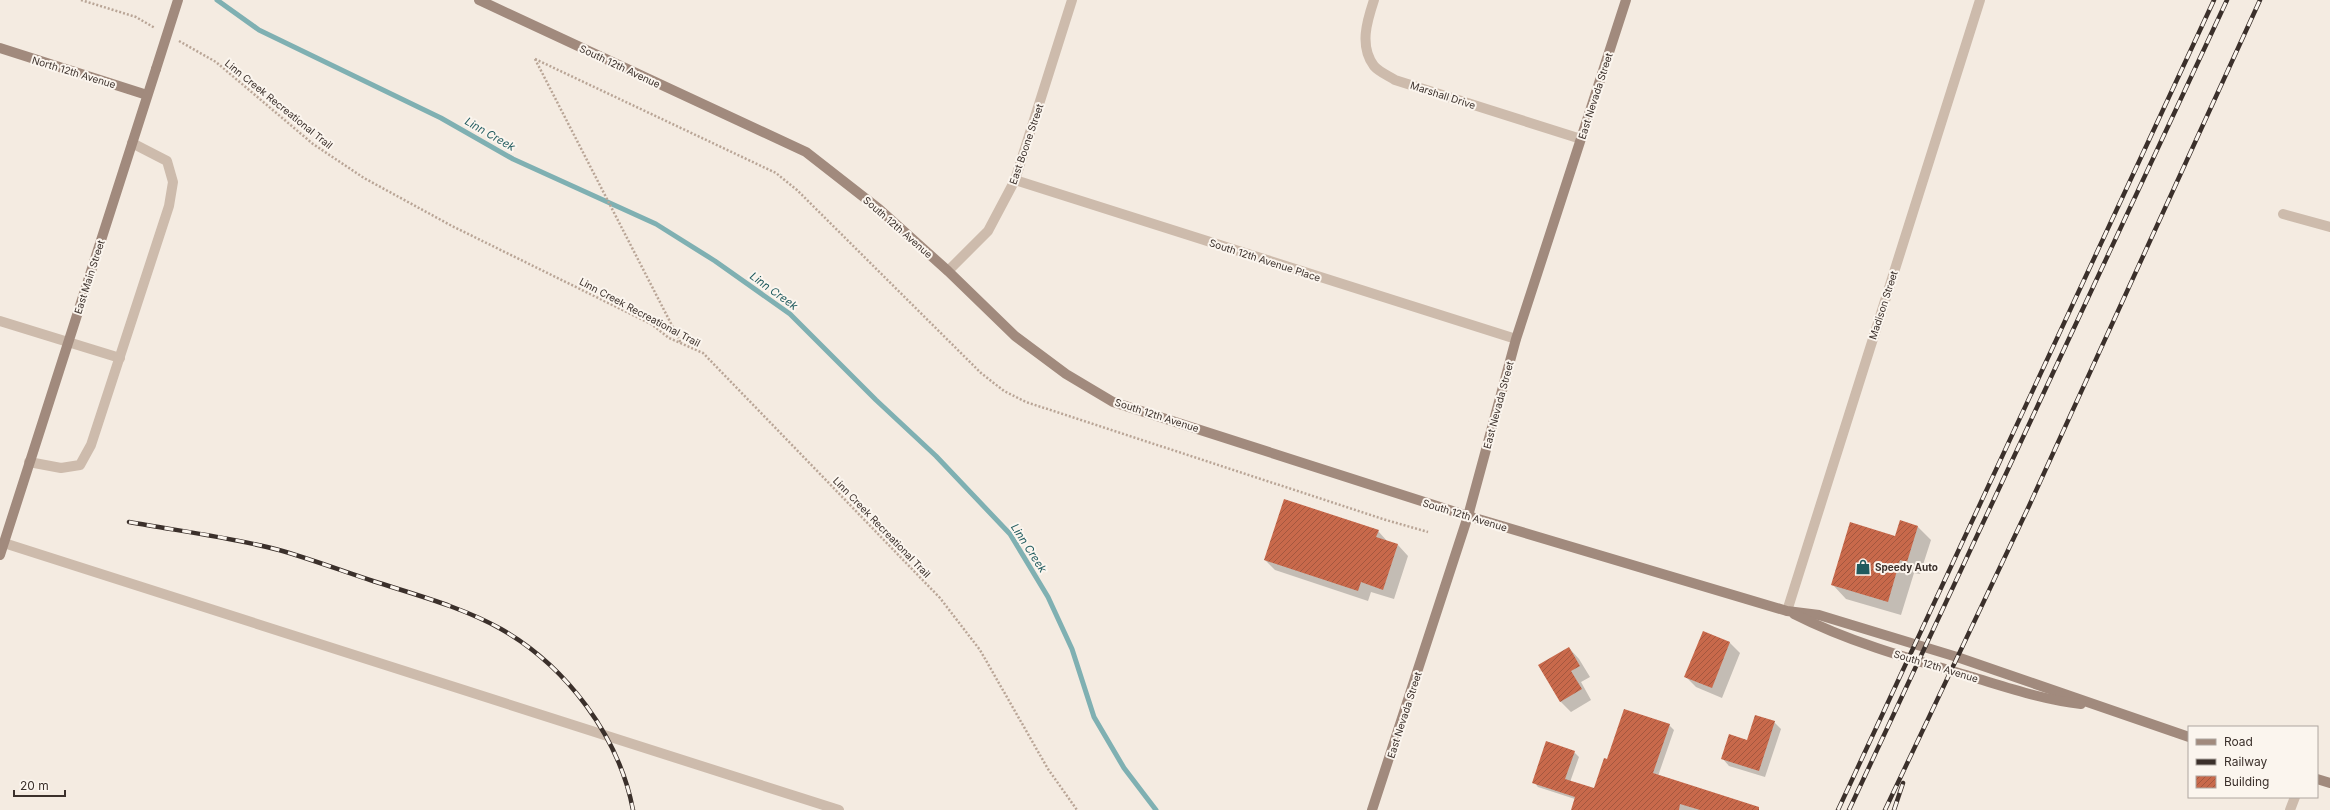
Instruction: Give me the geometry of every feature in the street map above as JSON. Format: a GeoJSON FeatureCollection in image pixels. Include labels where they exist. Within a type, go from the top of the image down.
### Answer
{"type":"FeatureCollection","features":[{"type":"Feature","properties":{"kind":"main road","name":"East Main Street"},"geometry":{"type":"LineString","coordinates":[[0,555],[178,0]]}},
{"type":"Feature","properties":{"kind":"main road","name":"South 12th Avenue"},"geometry":{"type":"LineString","coordinates":[[478,0],[806,152],[879,209],[948,270],[1014,336],[1066,374],[1113,402],[1468,516],[1787,611],[1819,615],[1957,657],[2057,690],[2091,705],[2188,737]]}},
{"type":"Feature","properties":{"kind":"main road","name":"East Nevada Street"},"geometry":{"type":"LineString","coordinates":[[1372,810],[1468,516],[1516,339],[1626,0]]}},
{"type":"Feature","properties":{"kind":"main road","name":"North 12th Avenue"},"geometry":{"type":"LineString","coordinates":[[0,48],[147,95]]}},
{"type":"Feature","properties":{"kind":"main road","name":"South 12th Avenue"},"geometry":{"type":"LineString","coordinates":[[1787,611],[1820,628],[1907,658],[2054,701],[2091,705]]}},
{"type":"Feature","properties":{"kind":"main road"},"geometry":{"type":"LineString","coordinates":[[2318,779],[2330,783]]}},
{"type":"Feature","properties":{"kind":"street","name":"East Boone Street"},"geometry":{"type":"LineString","coordinates":[[948,270],[988,231],[1015,180],[1072,0]]}},
{"type":"Feature","properties":{"kind":"street","name":"Marshall Drive"},"geometry":{"type":"LineString","coordinates":[[1374,0],[1366,26],[1366,48],[1375,67],[1395,80],[1581,139]]}},
{"type":"Feature","properties":{"kind":"street","name":"Madison Street"},"geometry":{"type":"LineString","coordinates":[[1787,611],[1980,0]]}},
{"type":"Feature","properties":{"kind":"street"},"geometry":{"type":"LineString","coordinates":[[29,462],[61,468],[80,465],[91,446],[120,358],[169,206],[173,182],[167,161],[132,143]]}},
{"type":"Feature","properties":{"kind":"street","name":"South 12th Avenue Place"},"geometry":{"type":"LineString","coordinates":[[1015,180],[1516,339]]}},
{"type":"Feature","properties":{"kind":"street"},"geometry":{"type":"LineString","coordinates":[[2283,214],[2330,228]]}},
{"type":"Feature","properties":{"kind":"street"},"geometry":{"type":"LineString","coordinates":[[0,321],[120,358]]}},
{"type":"Feature","properties":{"kind":"street"},"geometry":{"type":"LineString","coordinates":[[4,544],[839,810]]}},
{"type":"Feature","properties":{"kind":"street"},"geometry":{"type":"LineString","coordinates":[[2290,810],[2295,798]]}},
{"type":"Feature","properties":{"kind":"path"},"geometry":{"type":"LineString","coordinates":[[81,0],[136,17],[156,29]]}},
{"type":"Feature","properties":{"kind":"path","name":"Linn Creek Recreational Trail"},"geometry":{"type":"LineString","coordinates":[[176,40],[216,62],[313,144],[364,178],[452,226],[651,324],[669,338],[703,353],[940,598],[980,650],[1048,769],[1077,810]]}},
{"type":"Feature","properties":{"kind":"path"},"geometry":{"type":"LineString","coordinates":[[681,343],[535,59],[776,173],[797,190],[981,373],[1004,391],[1026,402],[1386,520],[1428,532]]}},
{"type":"Feature","properties":{"kind":"building"},"geometry":{"type":"Polygon","coordinates":[[[1284,499],[1379,530],[1376,537],[1398,544],[1383,590],[1361,582],[1358,591],[1264,560],[1284,499]]]}},
{"type":"Feature","properties":{"kind":"building"},"geometry":{"type":"Polygon","coordinates":[[[1900,520],[1918,526],[1907,562],[1900,560],[1888,602],[1831,585],[1850,522],[1895,536],[1900,520]]]}},
{"type":"Feature","properties":{"kind":"building"},"geometry":{"type":"Polygon","coordinates":[[[1703,631],[1730,642],[1712,688],[1684,677],[1703,631]]]}},
{"type":"Feature","properties":{"kind":"building"},"geometry":{"type":"Polygon","coordinates":[[[1569,647],[1580,666],[1571,671],[1582,689],[1560,702],[1538,665],[1569,647]]]}},
{"type":"Feature","properties":{"kind":"building"},"geometry":{"type":"Polygon","coordinates":[[[1624,709],[1670,724],[1653,773],[1759,807],[1759,810],[1700,810],[1680,804],[1679,810],[1571,810],[1575,797],[1532,783],[1546,741],[1575,751],[1565,779],[1594,788],[1604,758],[1607,759],[1624,709]]]}},
{"type":"Feature","properties":{"kind":"building"},"geometry":{"type":"Polygon","coordinates":[[[1755,715],[1775,721],[1759,771],[1721,759],[1729,734],[1747,740],[1755,715]]]}},
{"type":"Feature","properties":{"kind":"waterway","name":"Linn Creek"},"geometry":{"type":"LineString","coordinates":[[217,0],[259,30],[441,118],[513,159],[656,224],[715,261],[790,314],[876,400],[936,456],[1010,534],[1048,597],[1072,649],[1094,717],[1124,768],[1156,810]]}},
{"type":"Feature","properties":{"kind":"railway"},"geometry":{"type":"LineString","coordinates":[[1838,810],[2214,0]]}},
{"type":"Feature","properties":{"kind":"railway"},"geometry":{"type":"LineString","coordinates":[[1849,810],[2227,0]]}},
{"type":"Feature","properties":{"kind":"railway"},"geometry":{"type":"LineString","coordinates":[[1885,810],[2029,506],[2260,0]]}},
{"type":"Feature","properties":{"kind":"railway"},"geometry":{"type":"LineString","coordinates":[[129,522],[261,545],[279,550],[438,602],[471,614],[501,629],[525,644],[547,662],[568,683],[586,706],[602,730],[616,756],[626,782],[633,810]]}},
{"type":"Feature","properties":{"kind":"railway"},"geometry":{"type":"LineString","coordinates":[[1894,810],[1903,783]]}},
{"type":"Feature","properties":{"kind":"place","name":"Speedy Auto"},"geometry":{"type":"Point","coordinates":[1863,567]}}]}
